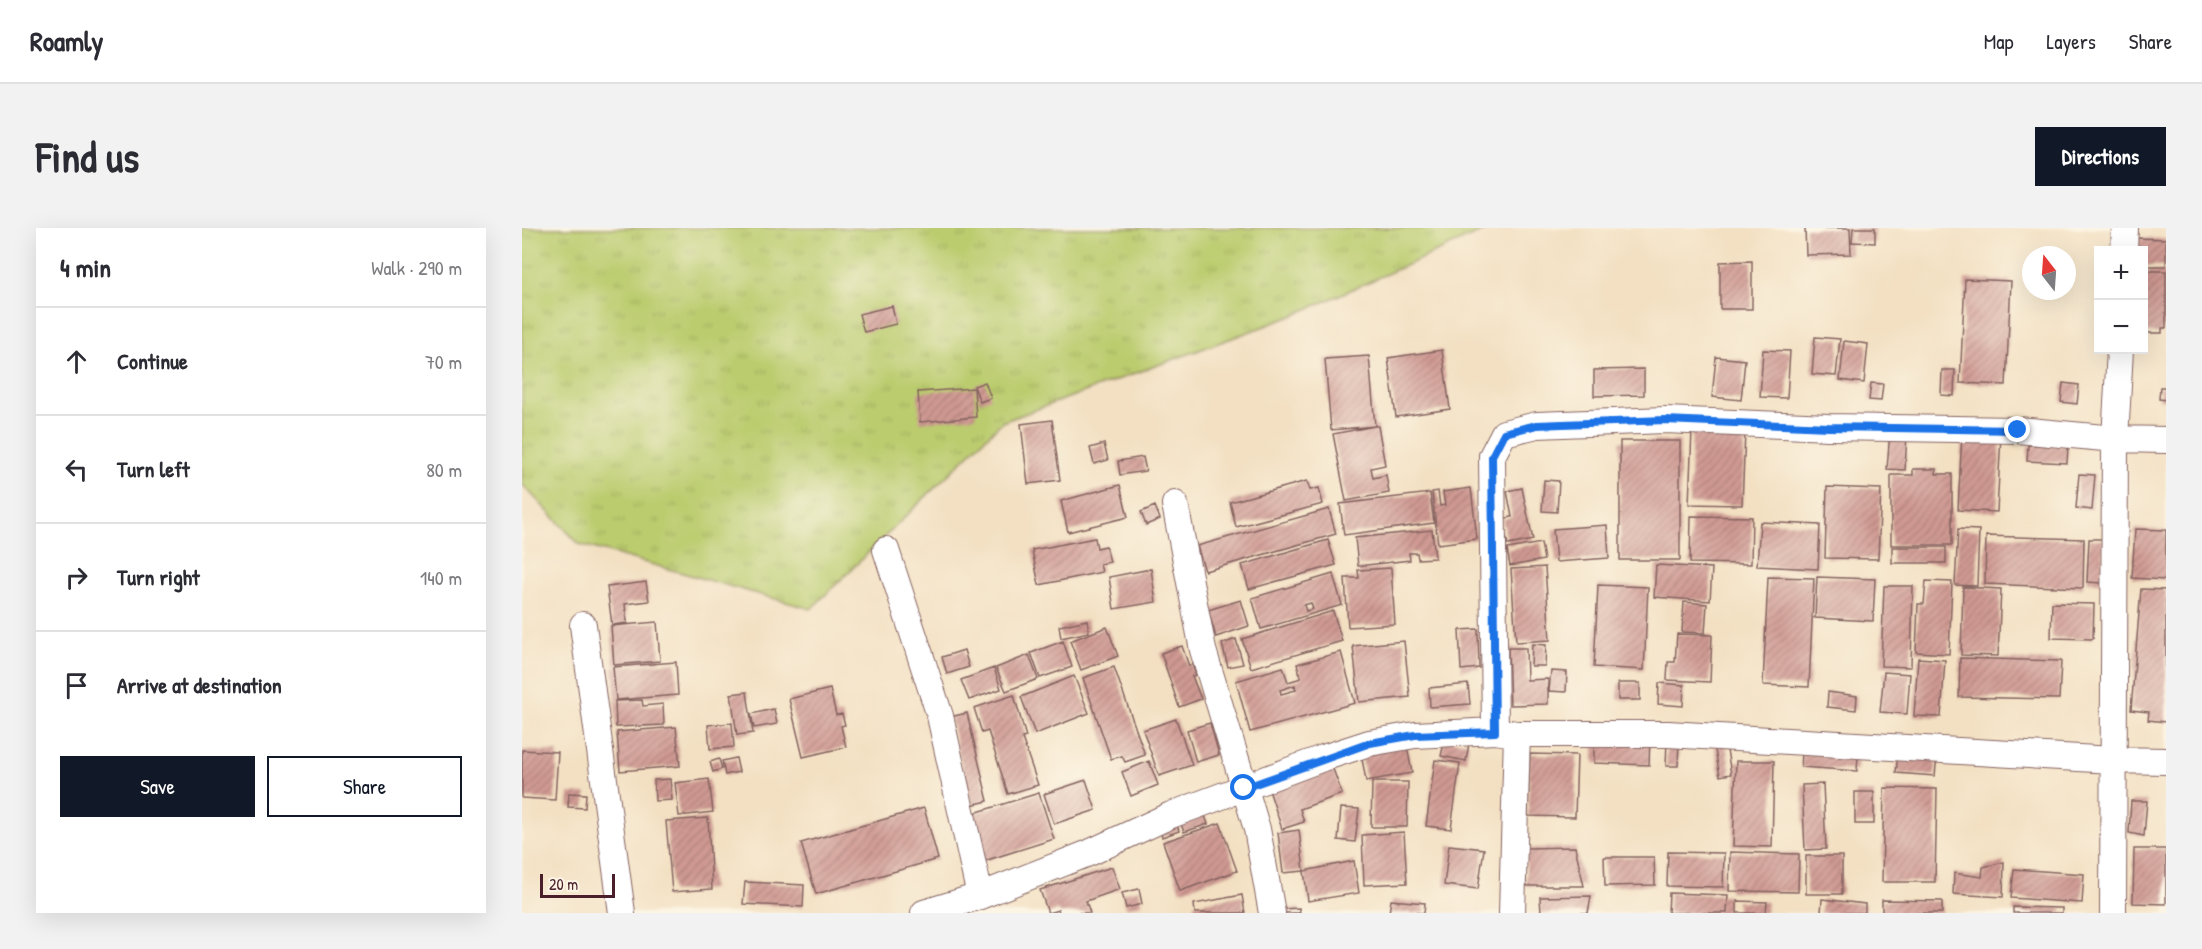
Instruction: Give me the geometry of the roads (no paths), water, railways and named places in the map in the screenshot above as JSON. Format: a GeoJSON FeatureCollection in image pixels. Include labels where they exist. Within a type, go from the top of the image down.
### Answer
{"type":"FeatureCollection","features":[{"type":"Feature","properties":{"kind":"street"},"geometry":{"type":"LineString","coordinates":[[2124,246],[2125,228]]}},
{"type":"Feature","properties":{"kind":"street"},"geometry":{"type":"LineString","coordinates":[[2113,913],[2115,440],[2120,354]]}},
{"type":"Feature","properties":{"kind":"street"},"geometry":{"type":"LineString","coordinates":[[1512,913],[1506,733],[1492,456],[1504,433],[1537,425],[1665,420],[1828,427],[2018,430],[2115,440],[2166,440]]}},
{"type":"Feature","properties":{"kind":"street"},"geometry":{"type":"LineString","coordinates":[[1175,504],[1203,650],[1257,829],[1272,913]]}},
{"type":"Feature","properties":{"kind":"street"},"geometry":{"type":"LineString","coordinates":[[886,550],[940,716],[980,896]]}},
{"type":"Feature","properties":{"kind":"street"},"geometry":{"type":"LineString","coordinates":[[583,625],[622,913]]}},
{"type":"Feature","properties":{"kind":"street"},"geometry":{"type":"LineString","coordinates":[[924,913],[980,896],[1244,788],[1370,743],[1415,735],[1668,734],[2113,760],[2166,760]]}}]}
